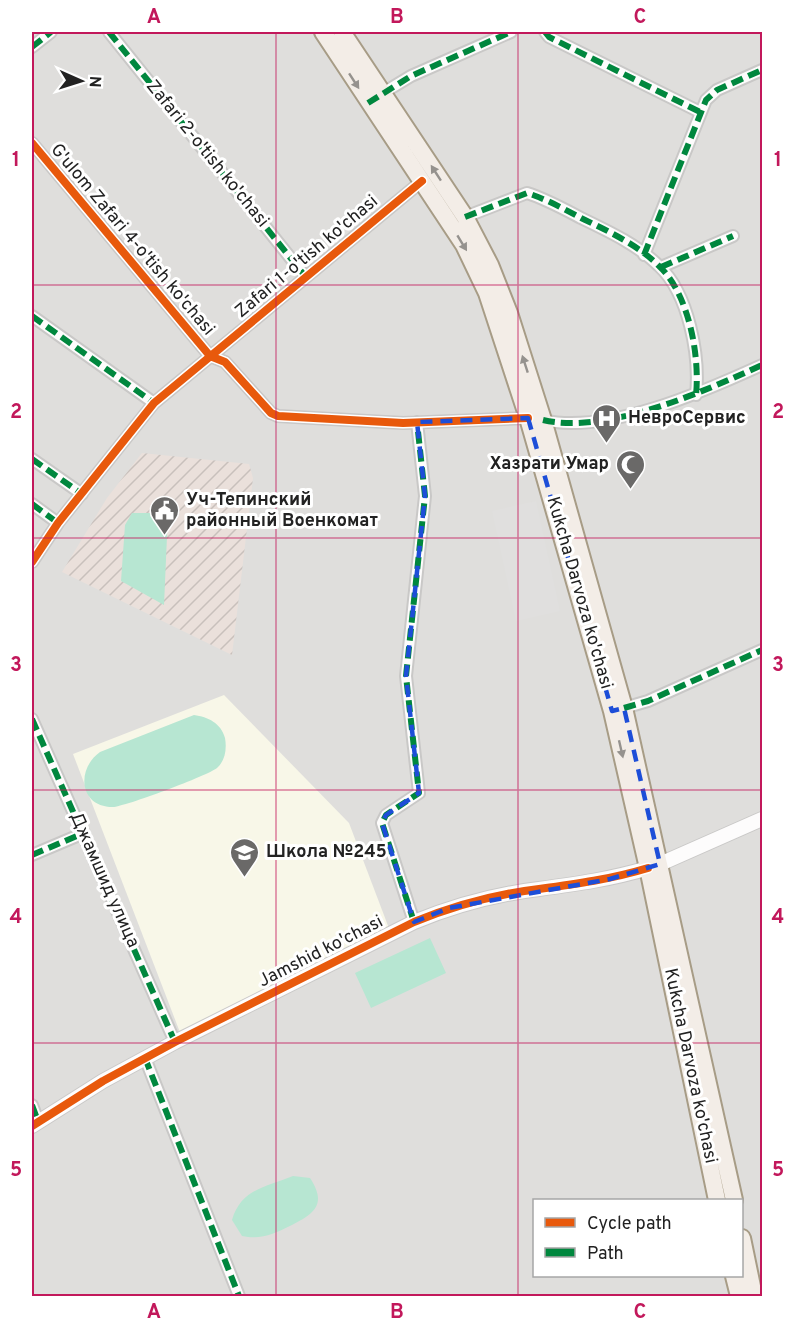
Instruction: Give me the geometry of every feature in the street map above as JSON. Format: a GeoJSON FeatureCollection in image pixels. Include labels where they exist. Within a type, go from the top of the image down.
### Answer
{"type":"FeatureCollection","features":[{"type":"Feature","properties":{"kind":"main road","name":"Kukcha Darvoza ko'chasi"},"geometry":{"type":"LineString","coordinates":[[323,32],[368,103],[422,181],[476,269],[536,419]]}},
{"type":"Feature","properties":{"kind":"main road","name":"Kukcha Darvoza ko'chasi"},"geometry":{"type":"LineString","coordinates":[[342,32],[465,217],[500,289],[618,709],[734,1199]]}},
{"type":"Feature","properties":{"kind":"main road","name":"Kukcha Darvoza ko'chasi"},"geometry":{"type":"LineString","coordinates":[[654,866],[717,1199]]}},
{"type":"Feature","properties":{"kind":"main road"},"geometry":{"type":"LineString","coordinates":[[743,1247],[754,1296]]}},
{"type":"Feature","properties":{"kind":"main road"},"geometry":{"type":"LineString","coordinates":[[734,1277],[739,1296]]}},
{"type":"Feature","properties":{"kind":"street"},"geometry":{"type":"LineString","coordinates":[[32,47],[51,32]]}},
{"type":"Feature","properties":{"kind":"street","name":"Zafari 2-o'tish ko'chasi"},"geometry":{"type":"LineString","coordinates":[[109,32],[305,276]]}},
{"type":"Feature","properties":{"kind":"street"},"geometry":{"type":"LineString","coordinates":[[368,103],[411,76],[508,32]]}},
{"type":"Feature","properties":{"kind":"street"},"geometry":{"type":"LineString","coordinates":[[544,32],[549,37],[700,112]]}},
{"type":"Feature","properties":{"kind":"street"},"geometry":{"type":"LineString","coordinates":[[644,255],[706,100],[717,90],[762,70]]}},
{"type":"Feature","properties":{"kind":"street","name":"G'ulom Zafari 4-o'tish ko'chasi"},"geometry":{"type":"LineString","coordinates":[[32,143],[210,356]]}},
{"type":"Feature","properties":{"kind":"street","name":"Zafari 1-o'tish ko'chasi"},"geometry":{"type":"LineString","coordinates":[[32,562],[58,523],[154,403],[422,181]]}},
{"type":"Feature","properties":{"kind":"street"},"geometry":{"type":"LineString","coordinates":[[465,217],[527,193],[610,231],[661,267],[680,298],[693,332],[698,372],[696,395]]}},
{"type":"Feature","properties":{"kind":"street"},"geometry":{"type":"LineString","coordinates":[[661,267],[733,236]]}},
{"type":"Feature","properties":{"kind":"street"},"geometry":{"type":"LineString","coordinates":[[32,316],[154,403]]}},
{"type":"Feature","properties":{"kind":"street"},"geometry":{"type":"LineString","coordinates":[[210,356],[225,362],[263,408],[278,416],[417,422],[536,419],[562,424],[624,416],[696,395],[762,365]]}},
{"type":"Feature","properties":{"kind":"street"},"geometry":{"type":"LineString","coordinates":[[414,922],[382,823],[386,815],[419,794],[406,676],[425,496],[417,422]]}},
{"type":"Feature","properties":{"kind":"street"},"geometry":{"type":"LineString","coordinates":[[32,459],[82,494]]}},
{"type":"Feature","properties":{"kind":"street"},"geometry":{"type":"LineString","coordinates":[[32,504],[58,523]]}},
{"type":"Feature","properties":{"kind":"street"},"geometry":{"type":"LineString","coordinates":[[618,709],[648,702],[762,650]]}},
{"type":"Feature","properties":{"kind":"street","name":"Джамшид улица"},"geometry":{"type":"LineString","coordinates":[[32,718],[175,1042]]}},
{"type":"Feature","properties":{"kind":"street","name":"Jamshid ko'chasi"},"geometry":{"type":"LineString","coordinates":[[35,1124],[175,1042],[414,922],[449,908],[539,889],[610,879],[654,866],[762,819]]}},
{"type":"Feature","properties":{"kind":"street"},"geometry":{"type":"LineString","coordinates":[[32,855],[84,832]]}},
{"type":"Feature","properties":{"kind":"street"},"geometry":{"type":"LineString","coordinates":[[145,1058],[238,1296]]}},
{"type":"Feature","properties":{"kind":"street"},"geometry":{"type":"LineString","coordinates":[[32,1105],[35,1124]]}},
{"type":"Feature","properties":{"kind":"highlighted area"},"geometry":{"type":"Polygon","coordinates":[[[528,418],[612,711],[624,708],[660,864],[610,879],[449,908],[414,922],[382,823],[386,815],[419,793],[406,676],[425,496],[417,422],[528,418]]]}},
{"type":"Feature","properties":{"kind":"shaded area"},"geometry":{"type":"Polygon","coordinates":[[[32,32],[762,32],[762,1296],[754,1296],[743,1243],[743,1199],[719,1130],[717,1199],[533,1199],[533,1277],[734,1277],[739,1296],[32,1296],[32,32]]]}},
{"type":"Feature","properties":{"kind":"shaded area","name":"Уч-Тепинский районный Военкомат"},"geometry":{"type":"Polygon","coordinates":[[[142,453],[249,464],[253,478],[232,655],[62,572],[107,498],[142,453]]]}},
{"type":"Feature","properties":{"kind":"shaded area"},"geometry":{"type":"Polygon","coordinates":[[[536,501],[560,611],[516,621],[492,511],[536,501]]]}},
{"type":"Feature","properties":{"kind":"shaded area","name":"Школа №245"},"geometry":{"type":"Polygon","coordinates":[[[224,695],[349,823],[390,931],[181,1035],[73,754],[224,695]]]}},
{"type":"Feature","properties":{"kind":"green space"},"geometry":{"type":"Polygon","coordinates":[[[132,513],[168,513],[164,605],[121,581],[125,525],[132,513]]]}},
{"type":"Feature","properties":{"kind":"green space"},"geometry":{"type":"Polygon","coordinates":[[[194,715],[213,722],[223,733],[226,742],[224,758],[217,768],[149,797],[120,806],[102,805],[93,801],[85,786],[85,777],[92,759],[100,752],[194,715]]]}},
{"type":"Feature","properties":{"kind":"green space"},"geometry":{"type":"Polygon","coordinates":[[[430,938],[446,973],[371,1008],[355,973],[430,938]]]}},
{"type":"Feature","properties":{"kind":"green space"},"geometry":{"type":"Polygon","coordinates":[[[293,1176],[310,1178],[315,1187],[318,1201],[312,1212],[292,1225],[262,1237],[242,1236],[232,1220],[242,1202],[256,1190],[293,1176]]]}},
{"type":"Feature","properties":{"kind":"marked path"},"geometry":{"type":"LineString","coordinates":[[32,47],[51,32]]}},
{"type":"Feature","properties":{"kind":"marked path"},"geometry":{"type":"LineString","coordinates":[[109,32],[305,276]]}},
{"type":"Feature","properties":{"kind":"marked path"},"geometry":{"type":"LineString","coordinates":[[368,103],[411,76],[511,32]]}},
{"type":"Feature","properties":{"kind":"marked path"},"geometry":{"type":"LineString","coordinates":[[545,32],[549,37],[700,112]]}},
{"type":"Feature","properties":{"kind":"marked path"},"geometry":{"type":"LineString","coordinates":[[644,255],[706,100],[717,90],[762,70]]}},
{"type":"Feature","properties":{"kind":"marked path"},"geometry":{"type":"LineString","coordinates":[[465,217],[527,193],[602,228],[642,251],[669,278],[685,309],[694,344],[696,395]]}},
{"type":"Feature","properties":{"kind":"marked path"},"geometry":{"type":"LineString","coordinates":[[661,267],[733,236]]}},
{"type":"Feature","properties":{"kind":"marked path"},"geometry":{"type":"LineString","coordinates":[[32,316],[154,403]]}},
{"type":"Feature","properties":{"kind":"marked path"},"geometry":{"type":"LineString","coordinates":[[543,420],[568,423],[625,416],[685,398],[762,365]]}},
{"type":"Feature","properties":{"kind":"marked path"},"geometry":{"type":"LineString","coordinates":[[414,922],[382,823],[386,815],[419,793],[406,676],[425,496],[417,422]]}},
{"type":"Feature","properties":{"kind":"marked path"},"geometry":{"type":"LineString","coordinates":[[32,459],[82,494]]}},
{"type":"Feature","properties":{"kind":"marked path"},"geometry":{"type":"LineString","coordinates":[[32,504],[58,523]]}},
{"type":"Feature","properties":{"kind":"marked path"},"geometry":{"type":"LineString","coordinates":[[624,708],[648,701],[762,650]]}},
{"type":"Feature","properties":{"kind":"marked path"},"geometry":{"type":"LineString","coordinates":[[32,719],[175,1042]]}},
{"type":"Feature","properties":{"kind":"marked path"},"geometry":{"type":"LineString","coordinates":[[32,855],[84,833]]}},
{"type":"Feature","properties":{"kind":"marked path"},"geometry":{"type":"LineString","coordinates":[[145,1058],[239,1296]]}},
{"type":"Feature","properties":{"kind":"marked path"},"geometry":{"type":"LineString","coordinates":[[32,1105],[38,1121]]}},
{"type":"Feature","properties":{"kind":"cycle path"},"geometry":{"type":"LineString","coordinates":[[32,143],[210,356],[225,362],[271,413],[278,416],[403,423],[528,418]]}},
{"type":"Feature","properties":{"kind":"cycle path"},"geometry":{"type":"LineString","coordinates":[[32,562],[58,523],[154,403],[422,181]]}},
{"type":"Feature","properties":{"kind":"cycle path"},"geometry":{"type":"LineString","coordinates":[[32,1126],[103,1081],[175,1042],[414,922],[491,897],[594,881],[648,868]]}},
{"type":"Feature","properties":{"kind":"place","name":"НевроСервис"},"geometry":{"type":"Point","coordinates":[607,444]}},
{"type":"Feature","properties":{"kind":"place","name":"Хазрати Умар"},"geometry":{"type":"Point","coordinates":[630,490]}},
{"type":"Feature","properties":{"kind":"place","name":"Уч-Тепинский районный Военкомат"},"geometry":{"type":"Point","coordinates":[165,536]}},
{"type":"Feature","properties":{"kind":"place","name":"Школа №245"},"geometry":{"type":"Point","coordinates":[245,878]}}]}
